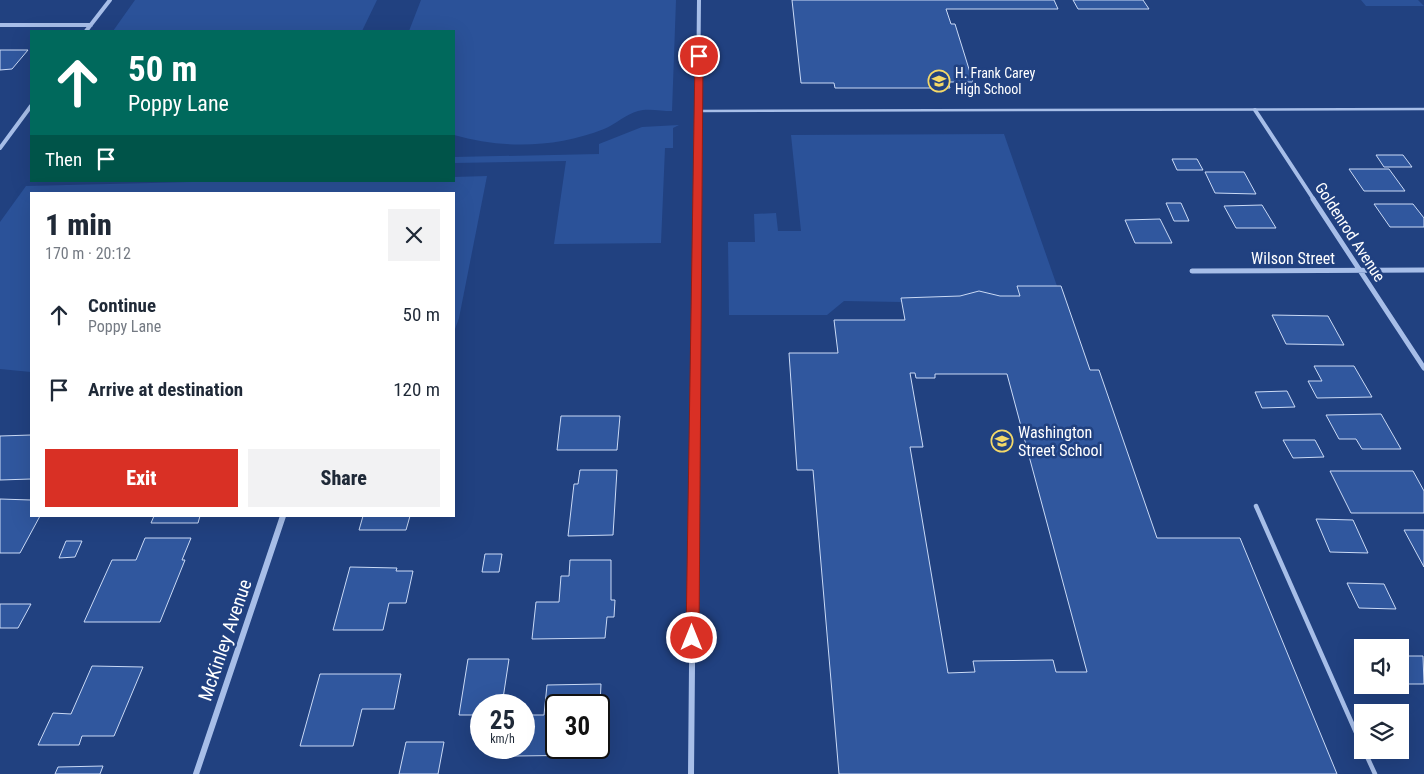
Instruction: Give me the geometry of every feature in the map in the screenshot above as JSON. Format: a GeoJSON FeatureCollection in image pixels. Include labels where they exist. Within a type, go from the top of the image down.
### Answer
{"type":"FeatureCollection","features":[{"type":"Feature","properties":{"kind":"street"},"geometry":{"type":"LineString","coordinates":[[87,30],[110,0]]}},
{"type":"Feature","properties":{"kind":"street"},"geometry":{"type":"LineString","coordinates":[[691,774],[699,0]]}},
{"type":"Feature","properties":{"kind":"street"},"geometry":{"type":"LineString","coordinates":[[0,25],[91,25]]}},
{"type":"Feature","properties":{"kind":"street"},"geometry":{"type":"LineString","coordinates":[[0,148],[30,107]]}},
{"type":"Feature","properties":{"kind":"street","name":"Goldenrod Avenue"},"geometry":{"type":"LineString","coordinates":[[1255,110],[1424,368]]}},
{"type":"Feature","properties":{"kind":"street","name":"Wilson Street"},"geometry":{"type":"LineString","coordinates":[[1192,271],[1424,270]]}},
{"type":"Feature","properties":{"kind":"street","name":"McKinley Avenue"},"geometry":{"type":"LineString","coordinates":[[196,774],[283,517]]}},
{"type":"Feature","properties":{"kind":"lane"},"geometry":{"type":"LineString","coordinates":[[698,111],[1424,109]]}},
{"type":"Feature","properties":{"kind":"lane"},"geometry":{"type":"LineString","coordinates":[[1256,506],[1354,728]]}},
{"type":"Feature","properties":{"kind":"lane"},"geometry":{"type":"LineString","coordinates":[[1368,759],[1375,774]]}},
{"type":"Feature","properties":{"kind":"shaded area"},"geometry":{"type":"Polygon","coordinates":[[[135,0],[377,0],[362,30],[114,30],[135,0]]]}},
{"type":"Feature","properties":{"kind":"shaded area"},"geometry":{"type":"Polygon","coordinates":[[[421,0],[676,0],[672,111],[638,111],[629,114],[604,129],[567,140],[548,143],[491,143],[455,135],[455,30],[409,30],[421,0]]]}},
{"type":"Feature","properties":{"kind":"shaded area"},"geometry":{"type":"Polygon","coordinates":[[[1361,0],[1418,0],[1424,6],[1366,6],[1361,0]]]}},
{"type":"Feature","properties":{"kind":"shaded area"},"geometry":{"type":"Polygon","coordinates":[[[679,125],[673,128],[673,148],[665,148],[661,243],[554,244],[566,161],[455,163],[455,157],[599,154],[599,144],[642,127],[679,125]]]}},
{"type":"Feature","properties":{"kind":"shaded area"},"geometry":{"type":"Polygon","coordinates":[[[1004,134],[1057,286],[1017,286],[1020,296],[1000,296],[979,291],[960,296],[901,298],[902,302],[844,301],[827,315],[729,315],[728,242],[755,242],[754,214],[776,213],[778,231],[801,231],[791,135],[1004,134]]]}},
{"type":"Feature","properties":{"kind":"shaded area"},"geometry":{"type":"Polygon","coordinates":[[[487,176],[459,318],[455,329],[455,192],[30,192],[30,372],[0,369],[0,222],[26,186],[192,182],[455,182],[455,177],[487,176]]]}},
{"type":"Feature","properties":{"kind":"building"},"geometry":{"type":"Polygon","coordinates":[[[792,0],[1054,0],[1058,9],[946,9],[951,24],[955,24],[973,82],[948,82],[950,88],[835,88],[834,83],[801,83],[792,0]]]}},
{"type":"Feature","properties":{"kind":"building"},"geometry":{"type":"Polygon","coordinates":[[[1073,0],[1143,0],[1149,9],[1078,9],[1073,0]]]}},
{"type":"Feature","properties":{"kind":"building"},"geometry":{"type":"Polygon","coordinates":[[[0,50],[28,50],[12,69],[0,70],[0,50]]]}},
{"type":"Feature","properties":{"kind":"building"},"geometry":{"type":"Polygon","coordinates":[[[1376,155],[1403,155],[1412,167],[1384,167],[1376,155]]]}},
{"type":"Feature","properties":{"kind":"building"},"geometry":{"type":"Polygon","coordinates":[[[1172,159],[1197,159],[1203,170],[1177,170],[1172,159]]]}},
{"type":"Feature","properties":{"kind":"building"},"geometry":{"type":"Polygon","coordinates":[[[1349,169],[1389,169],[1405,191],[1364,191],[1349,169]]]}},
{"type":"Feature","properties":{"kind":"building"},"geometry":{"type":"Polygon","coordinates":[[[1205,172],[1244,172],[1256,194],[1215,193],[1205,172]]]}},
{"type":"Feature","properties":{"kind":"building"},"geometry":{"type":"Polygon","coordinates":[[[1166,203],[1181,203],[1189,221],[1174,221],[1166,203]]]}},
{"type":"Feature","properties":{"kind":"building"},"geometry":{"type":"Polygon","coordinates":[[[1374,204],[1413,204],[1424,218],[1424,227],[1390,227],[1374,204]]]}},
{"type":"Feature","properties":{"kind":"building"},"geometry":{"type":"Polygon","coordinates":[[[1262,205],[1276,228],[1236,228],[1224,206],[1262,205]]]}},
{"type":"Feature","properties":{"kind":"building"},"geometry":{"type":"Polygon","coordinates":[[[1160,219],[1172,243],[1135,243],[1125,220],[1160,219]]]}},
{"type":"Feature","properties":{"kind":"building"},"geometry":{"type":"Polygon","coordinates":[[[1017,286],[1061,286],[1090,370],[1099,370],[1157,538],[1240,538],[1337,774],[839,774],[813,470],[797,470],[789,353],[838,353],[834,320],[905,320],[901,298],[960,296],[979,291],[1000,296],[1020,296],[1017,286]],[[910,373],[923,447],[910,447],[948,673],[975,672],[973,661],[1053,660],[1056,672],[1087,672],[1007,374],[935,374],[935,378],[916,378],[915,373],[910,373]]]}},
{"type":"Feature","properties":{"kind":"building"},"geometry":{"type":"Polygon","coordinates":[[[1272,315],[1328,316],[1344,345],[1286,344],[1272,315]]]}},
{"type":"Feature","properties":{"kind":"building"},"geometry":{"type":"Polygon","coordinates":[[[1314,366],[1354,366],[1372,397],[1317,398],[1308,381],[1322,381],[1314,366]]]}},
{"type":"Feature","properties":{"kind":"building"},"geometry":{"type":"Polygon","coordinates":[[[1287,391],[1295,407],[1262,408],[1255,392],[1287,391]]]}},
{"type":"Feature","properties":{"kind":"building"},"geometry":{"type":"Polygon","coordinates":[[[1381,414],[1401,449],[1362,449],[1356,439],[1339,439],[1326,415],[1381,414]]]}},
{"type":"Feature","properties":{"kind":"building"},"geometry":{"type":"Polygon","coordinates":[[[561,416],[620,416],[617,450],[557,450],[561,416]]]}},
{"type":"Feature","properties":{"kind":"building"},"geometry":{"type":"Polygon","coordinates":[[[30,435],[30,479],[0,480],[0,436],[30,435]]]}},
{"type":"Feature","properties":{"kind":"building"},"geometry":{"type":"Polygon","coordinates":[[[1283,440],[1315,440],[1324,457],[1293,458],[1283,440]]]}},
{"type":"Feature","properties":{"kind":"building"},"geometry":{"type":"Polygon","coordinates":[[[580,470],[617,470],[613,535],[568,536],[574,484],[578,484],[580,470]]]}},
{"type":"Feature","properties":{"kind":"building"},"geometry":{"type":"Polygon","coordinates":[[[1330,471],[1413,471],[1424,491],[1424,513],[1351,513],[1330,471]]]}},
{"type":"Feature","properties":{"kind":"building"},"geometry":{"type":"Polygon","coordinates":[[[0,499],[30,500],[30,517],[39,517],[20,553],[0,553],[0,499]]]}},
{"type":"Feature","properties":{"kind":"building"},"geometry":{"type":"Polygon","coordinates":[[[154,517],[200,517],[198,523],[151,523],[154,517]]]}},
{"type":"Feature","properties":{"kind":"building"},"geometry":{"type":"Polygon","coordinates":[[[363,517],[410,517],[406,530],[359,530],[363,517]]]}},
{"type":"Feature","properties":{"kind":"building"},"geometry":{"type":"Polygon","coordinates":[[[1316,519],[1353,520],[1368,553],[1330,552],[1316,519]]]}},
{"type":"Feature","properties":{"kind":"building"},"geometry":{"type":"Polygon","coordinates":[[[1404,530],[1424,530],[1424,567],[1404,530]]]}},
{"type":"Feature","properties":{"kind":"building"},"geometry":{"type":"Polygon","coordinates":[[[145,538],[191,538],[182,560],[185,560],[160,622],[84,622],[112,560],[136,560],[145,538]]]}},
{"type":"Feature","properties":{"kind":"building"},"geometry":{"type":"Polygon","coordinates":[[[66,541],[82,541],[75,557],[59,558],[66,541]]]}},
{"type":"Feature","properties":{"kind":"building"},"geometry":{"type":"Polygon","coordinates":[[[485,554],[502,554],[499,572],[482,572],[485,554]]]}},
{"type":"Feature","properties":{"kind":"building"},"geometry":{"type":"Polygon","coordinates":[[[570,560],[611,560],[611,600],[615,600],[614,617],[607,617],[605,638],[532,639],[536,602],[559,602],[561,576],[569,576],[570,560]]]}},
{"type":"Feature","properties":{"kind":"building"},"geometry":{"type":"Polygon","coordinates":[[[350,567],[397,568],[396,571],[413,571],[406,603],[389,603],[383,630],[333,630],[350,567]]]}},
{"type":"Feature","properties":{"kind":"building"},"geometry":{"type":"Polygon","coordinates":[[[1347,583],[1384,584],[1396,609],[1359,608],[1347,583]]]}},
{"type":"Feature","properties":{"kind":"building"},"geometry":{"type":"Polygon","coordinates":[[[0,604],[31,604],[18,628],[0,628],[0,604]]]}},
{"type":"Feature","properties":{"kind":"building"},"geometry":{"type":"Polygon","coordinates":[[[1409,656],[1423,656],[1424,684],[1409,684],[1409,656]]]}},
{"type":"Feature","properties":{"kind":"building"},"geometry":{"type":"Polygon","coordinates":[[[468,659],[509,659],[504,694],[470,694],[470,715],[459,715],[468,659]]]}},
{"type":"Feature","properties":{"kind":"building"},"geometry":{"type":"Polygon","coordinates":[[[92,666],[143,667],[114,736],[82,736],[79,745],[38,745],[53,713],[71,714],[92,666]]]}},
{"type":"Feature","properties":{"kind":"building"},"geometry":{"type":"Polygon","coordinates":[[[320,674],[401,674],[394,709],[362,709],[353,746],[300,746],[320,674]]]}},
{"type":"Feature","properties":{"kind":"building"},"geometry":{"type":"Polygon","coordinates":[[[601,684],[601,694],[546,694],[547,685],[601,684]]]}},
{"type":"Feature","properties":{"kind":"building"},"geometry":{"type":"Polygon","coordinates":[[[545,705],[545,756],[535,756],[535,715],[544,715],[545,705]]]}},
{"type":"Feature","properties":{"kind":"building"},"geometry":{"type":"Polygon","coordinates":[[[406,742],[444,742],[438,774],[399,774],[406,742]]]}},
{"type":"Feature","properties":{"kind":"building"},"geometry":{"type":"Polygon","coordinates":[[[103,766],[100,774],[55,774],[58,767],[103,766]]]}},
{"type":"Feature","properties":{"kind":"place","name":"H. Frank Carey High School"},"geometry":{"type":"Point","coordinates":[939,81]}},
{"type":"Feature","properties":{"kind":"place","name":"Washington Street School"},"geometry":{"type":"Point","coordinates":[1002,441]}},
{"type":"Feature","properties":{"kind":"route"},"geometry":{"type":"LineString","coordinates":[[692,638],[699,56]]}}]}
